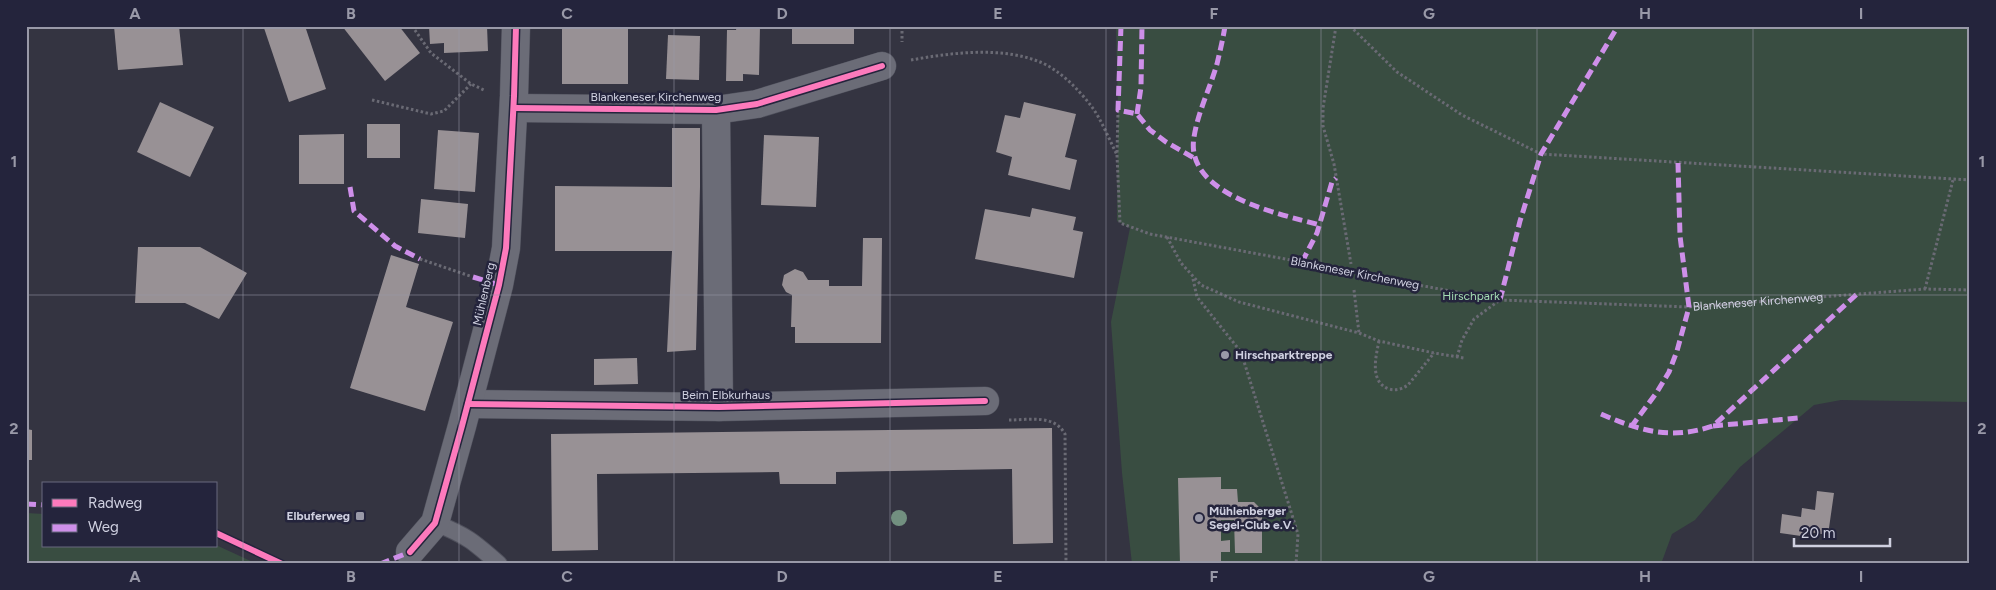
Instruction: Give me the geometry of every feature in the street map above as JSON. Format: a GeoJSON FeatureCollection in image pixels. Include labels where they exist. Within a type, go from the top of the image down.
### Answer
{"type":"FeatureCollection","features":[{"type":"Feature","properties":{"kind":"street","name":"Mühlenberg"},"geometry":{"type":"LineString","coordinates":[[416,558],[435,523],[499,285],[506,248],[516,26]]}},
{"type":"Feature","properties":{"kind":"street","name":"Blankeneser Kirchenweg"},"geometry":{"type":"LineString","coordinates":[[514,102],[716,110],[757,104],[882,66]]}},
{"type":"Feature","properties":{"kind":"street","name":"Beim Elbkurhaus"},"geometry":{"type":"LineString","coordinates":[[716,110],[719,407]]}},
{"type":"Feature","properties":{"kind":"street","name":"Beim Elbkurhaus"},"geometry":{"type":"LineString","coordinates":[[468,404],[719,407],[985,401]]}},
{"type":"Feature","properties":{"kind":"lane"},"geometry":{"type":"LineString","coordinates":[[435,523],[462,533],[473,540],[499,564]]}},
{"type":"Feature","properties":{"kind":"path"},"geometry":{"type":"LineString","coordinates":[[412,26],[431,53],[471,84],[514,102]]}},
{"type":"Feature","properties":{"kind":"path"},"geometry":{"type":"LineString","coordinates":[[902,26],[902,42]]}},
{"type":"Feature","properties":{"kind":"path"},"geometry":{"type":"LineString","coordinates":[[1336,26],[1323,108],[1323,126],[1334,164],[1351,264]]}},
{"type":"Feature","properties":{"kind":"path"},"geometry":{"type":"LineString","coordinates":[[1350,26],[1397,72],[1454,110],[1541,154],[1970,180]]}},
{"type":"Feature","properties":{"kind":"path"},"geometry":{"type":"LineString","coordinates":[[372,100],[431,114],[444,111],[471,84]]}},
{"type":"Feature","properties":{"kind":"path"},"geometry":{"type":"LineString","coordinates":[[1117,155],[1118,110]]}},
{"type":"Feature","properties":{"kind":"path"},"geometry":{"type":"LineString","coordinates":[[1925,289],[1952,180]]}},
{"type":"Feature","properties":{"kind":"path"},"geometry":{"type":"LineString","coordinates":[[1167,237],[1181,263],[1193,278],[1201,285],[1239,302],[1359,332],[1379,341],[1464,358]]}},
{"type":"Feature","properties":{"kind":"path"},"geometry":{"type":"LineString","coordinates":[[420,259],[473,277]]}},
{"type":"Feature","properties":{"kind":"path"},"geometry":{"type":"LineString","coordinates":[[1193,278],[1198,297],[1241,352],[1298,534],[1296,564]]}},
{"type":"Feature","properties":{"kind":"path"},"geometry":{"type":"LineString","coordinates":[[1354,290],[1359,332]]}},
{"type":"Feature","properties":{"kind":"path"},"geometry":{"type":"LineString","coordinates":[[1457,356],[1462,340],[1474,319],[1500,300]]}},
{"type":"Feature","properties":{"kind":"path"},"geometry":{"type":"LineString","coordinates":[[1379,341],[1375,370],[1377,378],[1380,384],[1392,390],[1408,385],[1434,353]]}},
{"type":"Feature","properties":{"kind":"green space","name":"Hirschpark"},"geometry":{"type":"Polygon","coordinates":[[[1116,26],[1970,26],[1970,402],[1841,400],[1814,405],[1740,467],[1695,520],[1672,534],[1661,564],[1132,564],[1122,473],[1111,322],[1130,228],[1117,221],[1118,110],[1116,26]]]}},
{"type":"Feature","properties":{"kind":"green space"},"geometry":{"type":"Polygon","coordinates":[[[26,513],[42,514],[42,548],[218,548],[218,546],[257,564],[26,564],[26,513]]]}},
{"type":"Feature","properties":{"kind":"building"},"geometry":{"type":"Polygon","coordinates":[[[114,26],[179,26],[183,65],[118,70],[114,26]]]}},
{"type":"Feature","properties":{"kind":"building"},"geometry":{"type":"Polygon","coordinates":[[[270,26],[305,26],[326,89],[289,102],[264,28],[270,26]]]}},
{"type":"Feature","properties":{"kind":"building"},"geometry":{"type":"Polygon","coordinates":[[[342,26],[399,26],[420,53],[385,81],[342,26]]]}},
{"type":"Feature","properties":{"kind":"building"},"geometry":{"type":"Polygon","coordinates":[[[429,26],[487,26],[488,51],[444,53],[444,43],[430,44],[429,26]]]}},
{"type":"Feature","properties":{"kind":"building"},"geometry":{"type":"Polygon","coordinates":[[[562,26],[628,26],[628,84],[562,84],[562,26]]]}},
{"type":"Feature","properties":{"kind":"building"},"geometry":{"type":"Polygon","coordinates":[[[737,26],[760,26],[759,75],[743,74],[743,81],[726,81],[727,30],[736,30],[737,26]]]}},
{"type":"Feature","properties":{"kind":"building"},"geometry":{"type":"Polygon","coordinates":[[[792,26],[854,26],[854,44],[792,44],[792,26]]]}},
{"type":"Feature","properties":{"kind":"building"},"geometry":{"type":"Polygon","coordinates":[[[668,35],[700,36],[699,80],[666,79],[668,35]]]}},
{"type":"Feature","properties":{"kind":"building"},"geometry":{"type":"Polygon","coordinates":[[[160,102],[214,127],[190,177],[137,152],[160,102]]]}},
{"type":"Feature","properties":{"kind":"building"},"geometry":{"type":"Polygon","coordinates":[[[1024,102],[1076,114],[1065,157],[1077,160],[1070,190],[1008,175],[1012,157],[996,152],[1005,115],[1020,118],[1024,102]]]}},
{"type":"Feature","properties":{"kind":"building"},"geometry":{"type":"Polygon","coordinates":[[[367,124],[400,124],[400,158],[367,158],[367,124]]]}},
{"type":"Feature","properties":{"kind":"building"},"geometry":{"type":"Polygon","coordinates":[[[672,128],[700,128],[700,187],[696,350],[667,352],[672,251],[555,251],[555,186],[672,187],[672,128]]]}},
{"type":"Feature","properties":{"kind":"building"},"geometry":{"type":"Polygon","coordinates":[[[438,130],[479,133],[475,192],[434,189],[438,130]]]}},
{"type":"Feature","properties":{"kind":"building"},"geometry":{"type":"Polygon","coordinates":[[[344,134],[344,184],[299,184],[299,135],[344,134]]]}},
{"type":"Feature","properties":{"kind":"building"},"geometry":{"type":"Polygon","coordinates":[[[764,135],[819,137],[816,207],[761,205],[764,135]]]}},
{"type":"Feature","properties":{"kind":"building"},"geometry":{"type":"Polygon","coordinates":[[[421,199],[468,204],[465,238],[418,233],[421,199]]]}},
{"type":"Feature","properties":{"kind":"building"},"geometry":{"type":"Polygon","coordinates":[[[1032,208],[1076,217],[1073,230],[1083,232],[1074,278],[975,259],[985,209],[1030,217],[1032,208]]]}},
{"type":"Feature","properties":{"kind":"building"},"geometry":{"type":"Polygon","coordinates":[[[863,238],[882,238],[881,343],[795,343],[795,327],[791,327],[792,295],[786,292],[782,285],[784,275],[795,269],[803,272],[808,280],[829,280],[829,286],[862,286],[863,238]]]}},
{"type":"Feature","properties":{"kind":"building"},"geometry":{"type":"Polygon","coordinates":[[[138,247],[200,247],[247,273],[219,319],[185,303],[135,303],[138,247]]]}},
{"type":"Feature","properties":{"kind":"building"},"geometry":{"type":"Polygon","coordinates":[[[391,255],[419,264],[406,307],[453,322],[425,411],[350,388],[391,255]]]}},
{"type":"Feature","properties":{"kind":"building"},"geometry":{"type":"Polygon","coordinates":[[[637,358],[638,384],[594,385],[594,359],[637,358]]]}},
{"type":"Feature","properties":{"kind":"building"},"geometry":{"type":"Polygon","coordinates":[[[1052,428],[1053,543],[1013,544],[1012,469],[836,472],[836,484],[780,484],[779,472],[597,474],[598,550],[552,551],[551,434],[1052,428]]]}},
{"type":"Feature","properties":{"kind":"building"},"geometry":{"type":"Polygon","coordinates":[[[26,429],[32,430],[32,460],[26,460],[26,429]]]}},
{"type":"Feature","properties":{"kind":"building","name":"Mühlenberger Segel-Club e.V."},"geometry":{"type":"Polygon","coordinates":[[[1221,477],[1221,489],[1237,489],[1238,502],[1254,502],[1262,512],[1262,553],[1235,553],[1234,520],[1221,520],[1221,541],[1230,540],[1230,552],[1221,552],[1221,564],[1180,564],[1178,478],[1221,477]]]}},
{"type":"Feature","properties":{"kind":"building"},"geometry":{"type":"Polygon","coordinates":[[[1817,491],[1834,493],[1828,535],[1809,532],[1808,537],[1780,533],[1782,514],[1801,517],[1802,508],[1815,510],[1817,491]]]}},
{"type":"Feature","properties":{"kind":"marked path"},"geometry":{"type":"LineString","coordinates":[[1121,26],[1118,110],[1137,114],[1150,130],[1166,142],[1194,158]]}},
{"type":"Feature","properties":{"kind":"marked path"},"geometry":{"type":"LineString","coordinates":[[1137,114],[1141,87],[1142,26]]}},
{"type":"Feature","properties":{"kind":"marked path"},"geometry":{"type":"LineString","coordinates":[[1225,26],[1217,64],[1196,128],[1194,137],[1195,157],[1204,174],[1219,187],[1238,199],[1282,215],[1320,225]]}},
{"type":"Feature","properties":{"kind":"marked path"},"geometry":{"type":"LineString","coordinates":[[1500,300],[1520,221],[1541,154],[1618,26]]}},
{"type":"Feature","properties":{"kind":"marked path"},"geometry":{"type":"LineString","coordinates":[[1631,427],[1669,372],[1689,307],[1680,236],[1678,163]]}},
{"type":"Feature","properties":{"kind":"marked path"},"geometry":{"type":"LineString","coordinates":[[1302,262],[1317,233],[1332,182],[1336,178]]}},
{"type":"Feature","properties":{"kind":"marked path"},"geometry":{"type":"LineString","coordinates":[[350,187],[354,211],[395,246],[420,259]]}},
{"type":"Feature","properties":{"kind":"marked path"},"geometry":{"type":"LineString","coordinates":[[473,277],[499,285]]}},
{"type":"Feature","properties":{"kind":"marked path"},"geometry":{"type":"LineString","coordinates":[[1601,414],[1629,425],[1656,432],[1683,432],[1713,426],[1857,294]]}},
{"type":"Feature","properties":{"kind":"marked path"},"geometry":{"type":"LineString","coordinates":[[1713,426],[1798,418]]}},
{"type":"Feature","properties":{"kind":"marked path"},"geometry":{"type":"LineString","coordinates":[[26,504],[42,505]]}},
{"type":"Feature","properties":{"kind":"marked path"},"geometry":{"type":"LineString","coordinates":[[380,564],[410,552]]}},
{"type":"Feature","properties":{"kind":"cycle path"},"geometry":{"type":"LineString","coordinates":[[410,552],[435,523],[499,285],[506,248],[516,26]]}},
{"type":"Feature","properties":{"kind":"cycle path"},"geometry":{"type":"LineString","coordinates":[[514,108],[716,110],[757,104],[882,66]]}},
{"type":"Feature","properties":{"kind":"cycle path"},"geometry":{"type":"LineString","coordinates":[[468,404],[719,407],[985,401]]}},
{"type":"Feature","properties":{"kind":"cycle path"},"geometry":{"type":"LineString","coordinates":[[218,534],[282,564]]}},
{"type":"Feature","properties":{"kind":"place","name":"Hirschparktreppe"},"geometry":{"type":"Point","coordinates":[1225,355]}},
{"type":"Feature","properties":{"kind":"place","name":"Elbuferweg"},"geometry":{"type":"Point","coordinates":[360,516]}},
{"type":"Feature","properties":{"kind":"place","name":"Mühlenberger Segel-Club e.V."},"geometry":{"type":"Point","coordinates":[1199,518]}}]}
